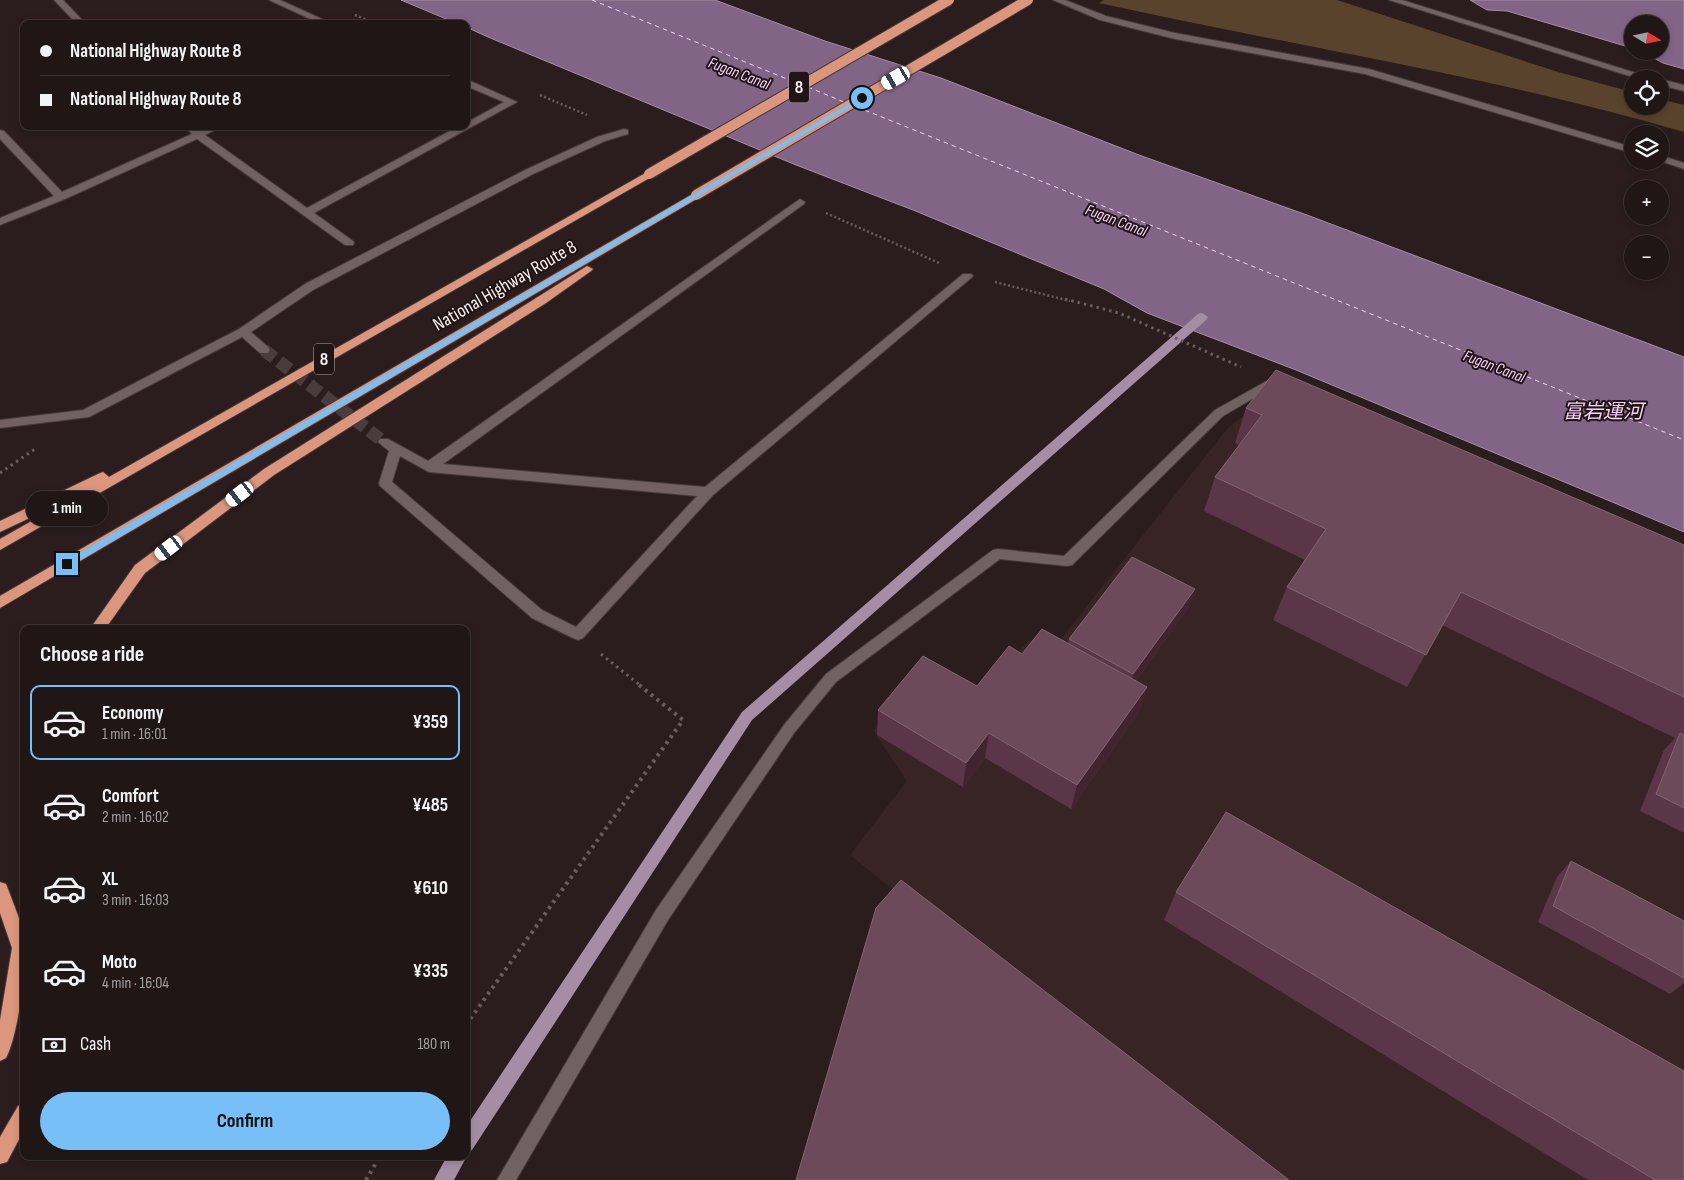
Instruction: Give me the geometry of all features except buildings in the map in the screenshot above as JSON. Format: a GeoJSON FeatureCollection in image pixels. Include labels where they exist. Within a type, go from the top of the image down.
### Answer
{"type":"FeatureCollection","features":[{"type":"Feature","properties":{"kind":"highway","name":"National Highway Route 8"},"geometry":{"type":"LineString","coordinates":[[0,545],[949,0]]}},
{"type":"Feature","properties":{"kind":"highway","name":"National Highway Route 8"},"geometry":{"type":"LineString","coordinates":[[0,603],[1028,0]]}},
{"type":"Feature","properties":{"kind":"highway"},"geometry":{"type":"LineString","coordinates":[[100,625],[140,569],[269,472],[542,300],[656,219]]}},
{"type":"Feature","properties":{"kind":"highway"},"geometry":{"type":"LineString","coordinates":[[0,527],[218,420]]}},
{"type":"Feature","properties":{"kind":"highway"},"geometry":{"type":"LineString","coordinates":[[0,889],[20,948],[6,1043],[0,1052]]}},
{"type":"Feature","properties":{"kind":"highway"},"geometry":{"type":"LineString","coordinates":[[0,1155],[20,1119]]}},
{"type":"Feature","properties":{"kind":"street"},"geometry":{"type":"LineString","coordinates":[[58,0],[78,20]]}},
{"type":"Feature","properties":{"kind":"street"},"geometry":{"type":"LineString","coordinates":[[274,0],[320,20]]}},
{"type":"Feature","properties":{"kind":"street"},"geometry":{"type":"LineString","coordinates":[[1057,0],[1103,18],[1175,36],[1366,72],[1624,148]]}},
{"type":"Feature","properties":{"kind":"street"},"geometry":{"type":"LineString","coordinates":[[1394,0],[1624,71]]}},
{"type":"Feature","properties":{"kind":"street"},"geometry":{"type":"LineString","coordinates":[[470,84],[512,102],[470,125]]}},
{"type":"Feature","properties":{"kind":"street"},"geometry":{"type":"LineString","coordinates":[[1669,84],[1684,88]]}},
{"type":"Feature","properties":{"kind":"street"},"geometry":{"type":"LineString","coordinates":[[193,130],[349,243]]}},
{"type":"Feature","properties":{"kind":"street"},"geometry":{"type":"LineString","coordinates":[[0,222],[61,198],[209,130]]}},
{"type":"Feature","properties":{"kind":"street"},"geometry":{"type":"LineString","coordinates":[[307,212],[460,130]]}},
{"type":"Feature","properties":{"kind":"street"},"geometry":{"type":"LineString","coordinates":[[0,424],[85,414],[243,332],[272,311],[327,278],[529,172],[602,139],[624,132]]}},
{"type":"Feature","properties":{"kind":"street"},"geometry":{"type":"LineString","coordinates":[[0,133],[61,198]]}},
{"type":"Feature","properties":{"kind":"street"},"geometry":{"type":"LineString","coordinates":[[1669,161],[1684,166]]}},
{"type":"Feature","properties":{"kind":"street"},"geometry":{"type":"LineString","coordinates":[[429,467],[800,202]]}},
{"type":"Feature","properties":{"kind":"street"},"geometry":{"type":"LineString","coordinates":[[396,448],[385,483],[537,614],[578,634],[708,492],[967,276]]}},
{"type":"Feature","properties":{"kind":"street"},"geometry":{"type":"LineString","coordinates":[[243,332],[264,350]]}},
{"type":"Feature","properties":{"kind":"street"},"geometry":{"type":"LineString","coordinates":[[506,1180],[662,915],[789,729],[831,678],[998,554],[1067,561],[1219,413],[1265,378]]}},
{"type":"Feature","properties":{"kind":"street"},"geometry":{"type":"LineString","coordinates":[[384,442],[429,467],[708,492]]}},
{"type":"Feature","properties":{"kind":"path"},"geometry":{"type":"LineString","coordinates":[[1120,313],[1265,378]]}},
{"type":"Feature","properties":{"kind":"path"},"geometry":{"type":"LineString","coordinates":[[470,1019],[683,720],[578,634]]}},
{"type":"Feature","properties":{"kind":"path"},"geometry":{"type":"LineString","coordinates":[[366,1180],[378,1160]]}},
{"type":"Feature","properties":{"kind":"shaded area"},"geometry":{"type":"Polygon","coordinates":[[[1104,0],[1337,0],[1558,72],[1624,90],[1624,115],[1669,115],[1669,101],[1684,105],[1684,132],[1669,128],[1669,125],[1659,125],[1539,94],[1099,3],[1104,0]]]}},
{"type":"Feature","properties":{"kind":"shaded area"},"geometry":{"type":"Polygon","coordinates":[[[1268,395],[1684,580],[1684,1180],[1253,1180],[850,855],[907,781],[873,731],[927,667],[973,696],[1030,640],[1053,649],[1227,429],[1268,395]]]}},
{"type":"Feature","properties":{"kind":"water","name":"富岩運河"},"geometry":{"type":"Polygon","coordinates":[[[401,0],[715,0],[825,41],[941,78],[1139,155],[1307,215],[1684,357],[1684,532],[1296,370],[1147,313],[1104,289],[913,210],[796,165],[488,37],[470,29],[470,20],[448,20],[401,0]]]}},
{"type":"Feature","properties":{"kind":"water"},"geometry":{"type":"Polygon","coordinates":[[[1470,0],[1684,0],[1684,69],[1658,60],[1669,60],[1669,15],[1624,15],[1624,46],[1507,11],[1487,10],[1470,0]]]}},
{"type":"Feature","properties":{"kind":"waterway"},"geometry":{"type":"LineString","coordinates":[[470,1138],[747,716],[1202,317]]}},
{"type":"Feature","properties":{"kind":"waterway"},"geometry":{"type":"LineString","coordinates":[[443,1180],[456,1160]]}},
{"type":"Feature","properties":{"kind":"ferry route"},"geometry":{"type":"LineString","coordinates":[[592,0],[797,83]]}},
{"type":"Feature","properties":{"kind":"ferry route"},"geometry":{"type":"LineString","coordinates":[[808,87],[846,103]]}},
{"type":"Feature","properties":{"kind":"ferry route"},"geometry":{"type":"LineString","coordinates":[[857,107],[1684,440]]}},
{"type":"Feature","properties":{"kind":"tunnel"},"geometry":{"type":"LineString","coordinates":[[264,350],[384,442]]}},
{"type":"Feature","properties":{"kind":"route"},"geometry":{"type":"LineString","coordinates":[[67,564],[862,98]]}},
{"type":"Feature","properties":{"kind":"water label","name":"Fugan Canal"},"geometry":{"type":"Point","coordinates":[739,74]}},
{"type":"Feature","properties":{"kind":"water label","name":"Fugan Canal"},"geometry":{"type":"Point","coordinates":[1116,221]}},
{"type":"Feature","properties":{"kind":"water label","name":"Fugan Canal"},"geometry":{"type":"Point","coordinates":[1494,367]}}]}
